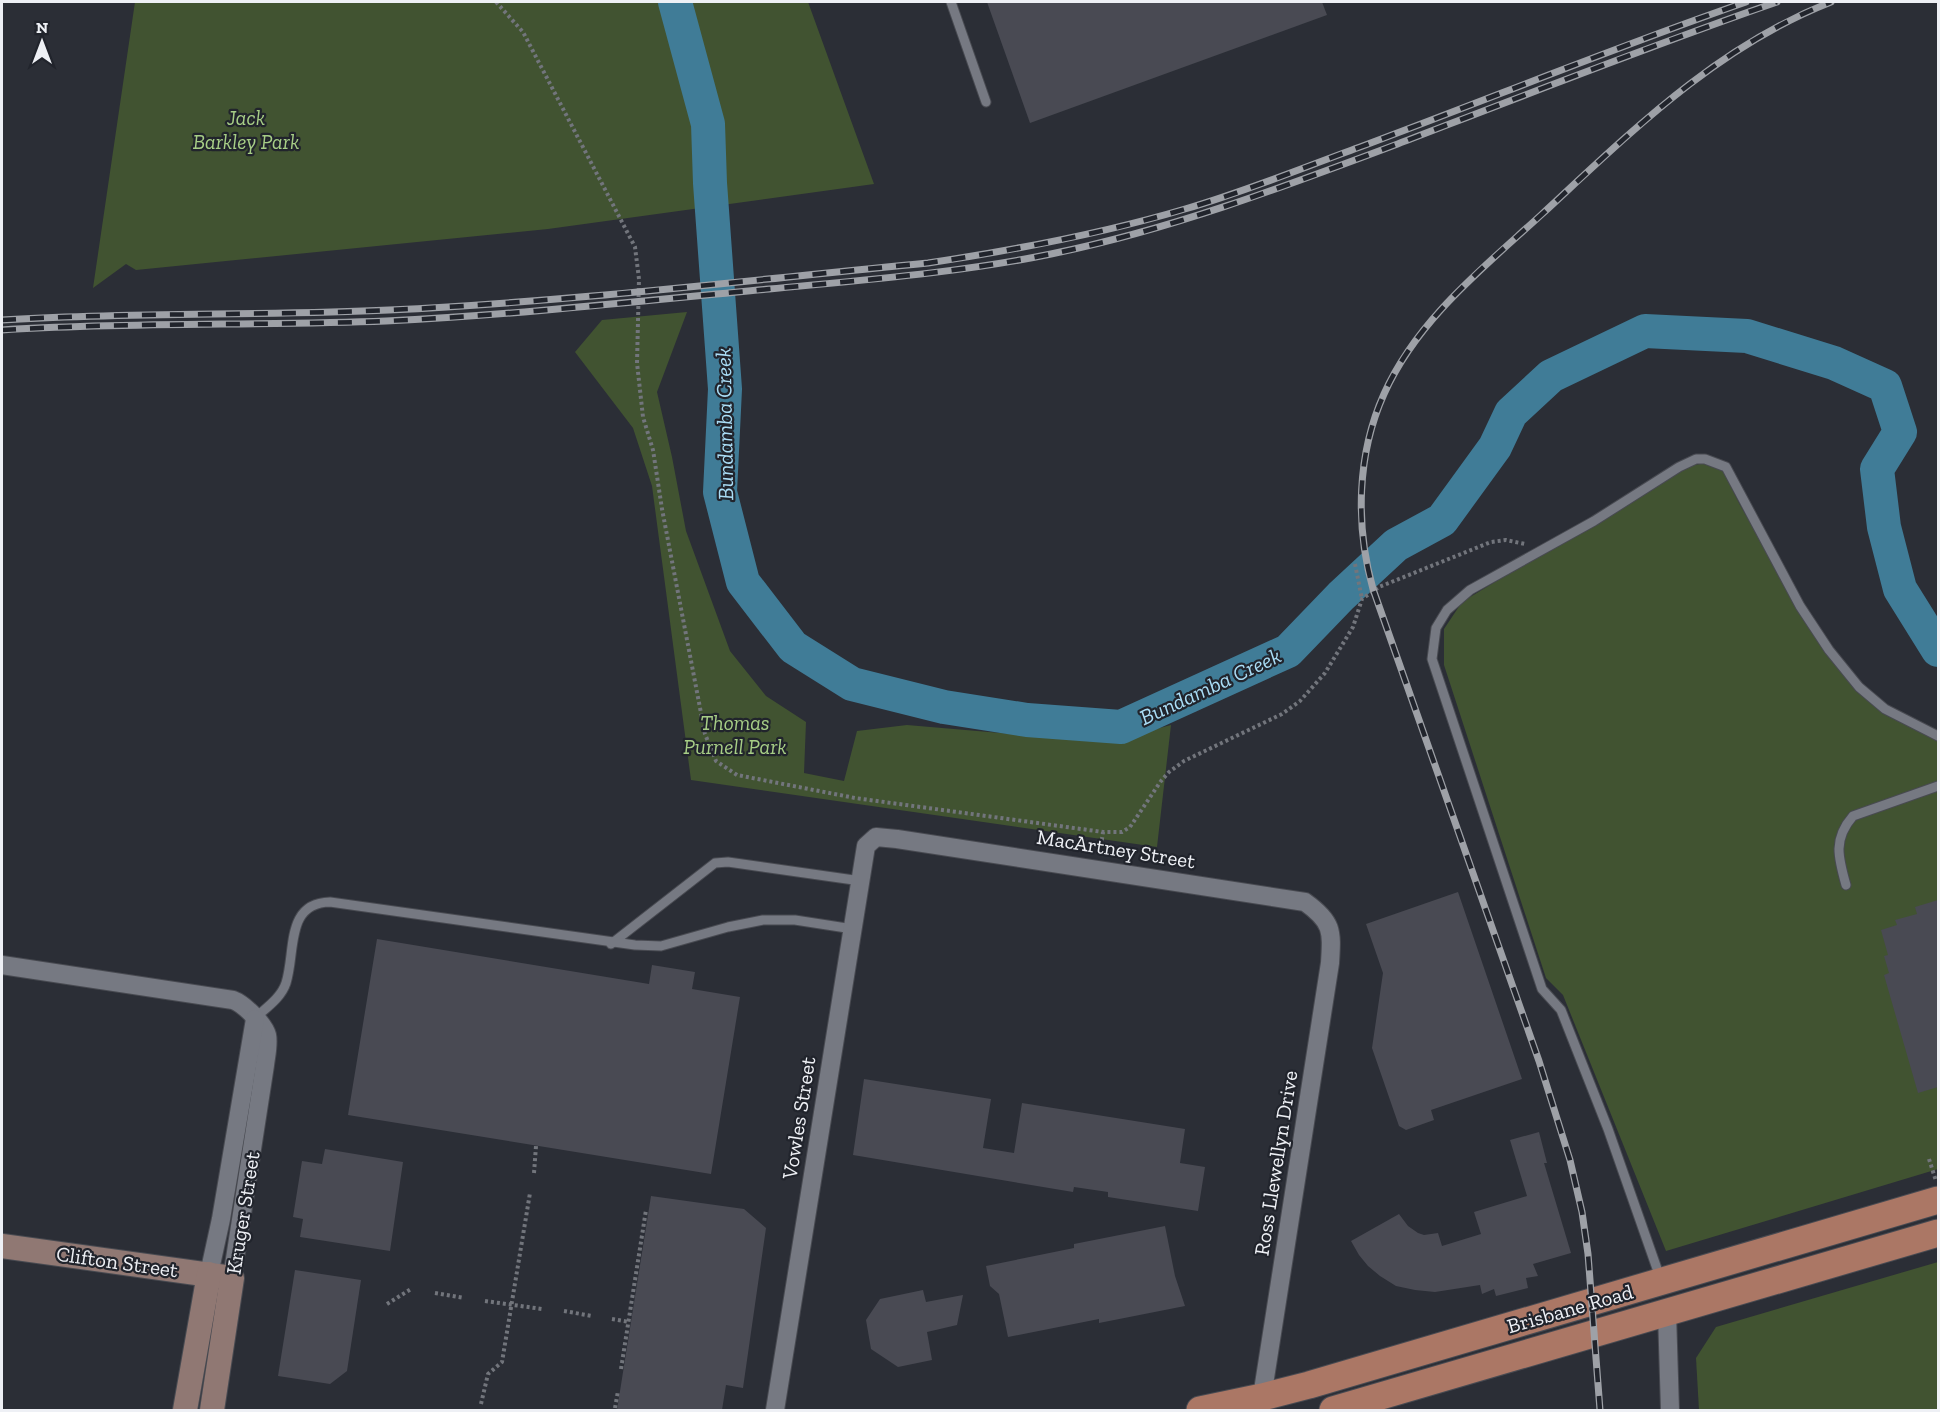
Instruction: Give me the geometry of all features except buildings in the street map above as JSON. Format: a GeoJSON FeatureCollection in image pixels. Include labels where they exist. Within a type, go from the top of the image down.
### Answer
{"type":"FeatureCollection","features":[{"type":"Feature","properties":{"kind":"main road","name":"Brisbane Road"},"geometry":{"type":"LineString","coordinates":[[1200,1410],[1261,1404],[1938,1200]]}},
{"type":"Feature","properties":{"kind":"main road","name":"Brisbane Road"},"geometry":{"type":"LineString","coordinates":[[1333,1410],[1938,1233]]}},
{"type":"Feature","properties":{"kind":"street","name":"Vowles Street"},"geometry":{"type":"LineString","coordinates":[[775,1410],[866,846],[876,837]]}},
{"type":"Feature","properties":{"kind":"street","name":"MacArtney Street"},"geometry":{"type":"LineString","coordinates":[[876,837],[1305,902],[1323,915],[1332,936]]}},
{"type":"Feature","properties":{"kind":"street","name":"Ross Llewellyn Drive"},"geometry":{"type":"LineString","coordinates":[[1261,1404],[1330,963],[1332,936]]}},
{"type":"Feature","properties":{"kind":"street"},"geometry":{"type":"LineString","coordinates":[[2,965],[220,997],[241,1003],[255,1019]]}},
{"type":"Feature","properties":{"kind":"street","name":"Kruger Street"},"geometry":{"type":"LineString","coordinates":[[200,1402],[221,1276],[221,1219],[255,1019]]}},
{"type":"Feature","properties":{"kind":"street","name":"Clifton Street"},"geometry":{"type":"LineString","coordinates":[[2,1247],[221,1276]]}},
{"type":"Feature","properties":{"kind":"street"},"geometry":{"type":"LineString","coordinates":[[1667,1313],[1670,1410]]}},
{"type":"Feature","properties":{"kind":"lane"},"geometry":{"type":"LineString","coordinates":[[951,2],[986,102]]}},
{"type":"Feature","properties":{"kind":"lane"},"geometry":{"type":"LineString","coordinates":[[1662,1282],[1608,1129],[1561,1010],[1542,989],[1432,659],[1436,628],[1447,610],[1470,590],[1594,521],[1678,467],[1696,459],[1717,462],[1726,467],[1800,606],[1829,650],[1859,687],[1886,709],[1938,736]]}},
{"type":"Feature","properties":{"kind":"lane"},"geometry":{"type":"LineString","coordinates":[[1846,885],[1839,859],[1839,844],[1844,826],[1853,816],[1938,786]]}},
{"type":"Feature","properties":{"kind":"lane"},"geometry":{"type":"LineString","coordinates":[[611,944],[715,863],[728,862],[861,880]]}},
{"type":"Feature","properties":{"kind":"lane"},"geometry":{"type":"LineString","coordinates":[[255,1019],[278,997],[285,985],[298,918],[306,908],[319,902],[611,944],[661,946],[728,927],[763,920],[795,920],[853,929]]}},
{"type":"Feature","properties":{"kind":"path"},"geometry":{"type":"LineString","coordinates":[[496,2],[523,32],[635,246],[639,279],[637,363],[643,417],[653,450],[705,734],[716,761],[737,775],[855,798],[1103,832],[1122,832],[1130,827],[1169,772],[1184,761],[1282,714],[1300,701],[1325,673],[1353,627],[1362,599],[1354,564]]}},
{"type":"Feature","properties":{"kind":"path"},"geometry":{"type":"LineString","coordinates":[[1362,599],[1379,587],[1491,542],[1514,540],[1538,552]]}},
{"type":"Feature","properties":{"kind":"path"},"geometry":{"type":"LineString","coordinates":[[534,1173],[536,1146]]}},
{"type":"Feature","properties":{"kind":"path"},"geometry":{"type":"LineString","coordinates":[[1929,1159],[1938,1190]]}},
{"type":"Feature","properties":{"kind":"path"},"geometry":{"type":"LineString","coordinates":[[481,1404],[488,1374],[502,1362],[530,1193]]}},
{"type":"Feature","properties":{"kind":"path"},"geometry":{"type":"LineString","coordinates":[[621,1369],[646,1210]]}},
{"type":"Feature","properties":{"kind":"path"},"geometry":{"type":"LineString","coordinates":[[387,1304],[411,1289]]}},
{"type":"Feature","properties":{"kind":"path"},"geometry":{"type":"LineString","coordinates":[[435,1293],[464,1298]]}},
{"type":"Feature","properties":{"kind":"path"},"geometry":{"type":"LineString","coordinates":[[485,1301],[542,1309]]}},
{"type":"Feature","properties":{"kind":"path"},"geometry":{"type":"LineString","coordinates":[[564,1311],[592,1316]]}},
{"type":"Feature","properties":{"kind":"path"},"geometry":{"type":"LineString","coordinates":[[612,1319],[629,1322]]}},
{"type":"Feature","properties":{"kind":"path"},"geometry":{"type":"LineString","coordinates":[[615,1408],[618,1391]]}},
{"type":"Feature","properties":{"kind":"green space","name":"Jack Barkley Park"},"geometry":{"type":"Polygon","coordinates":[[[135,2],[808,2],[874,184],[548,229],[136,270],[126,264],[93,288],[135,2]]]}},
{"type":"Feature","properties":{"kind":"green space","name":"Thomas Purnell Park"},"geometry":{"type":"Polygon","coordinates":[[[687,312],[657,392],[686,531],[730,651],[766,696],[806,722],[804,773],[844,781],[857,731],[907,725],[1106,742],[1171,725],[1157,847],[691,780],[652,486],[633,428],[575,352],[602,320],[687,312]]]}},
{"type":"Feature","properties":{"kind":"green space"},"geometry":{"type":"Polygon","coordinates":[[[1705,463],[1722,469],[1798,606],[1859,690],[1938,738],[1938,1169],[1666,1251],[1563,995],[1546,978],[1444,665],[1444,629],[1462,602],[1684,467],[1705,463]]]}},
{"type":"Feature","properties":{"kind":"green space"},"geometry":{"type":"Polygon","coordinates":[[[1938,1262],[1938,1410],[1699,1410],[1696,1358],[1716,1327],[1938,1262]]]}},
{"type":"Feature","properties":{"kind":"waterway","name":"Bundamba Creek"},"geometry":{"type":"LineString","coordinates":[[675,2],[708,124],[725,389],[720,492],[743,582],[793,647],[852,684],[944,707],[1027,720],[1121,727],[1288,651],[1341,596],[1396,545],[1442,520],[1495,447],[1511,413],[1551,376],[1645,331],[1747,336],[1834,363],[1885,386],[1900,432],[1877,469],[1884,527],[1900,589],[1938,650]]}},
{"type":"Feature","properties":{"kind":"railway"},"geometry":{"type":"LineString","coordinates":[[2,320],[341,312],[524,302],[928,263],[1025,247],[1122,226],[1229,195],[1746,2]]}},
{"type":"Feature","properties":{"kind":"railway"},"geometry":{"type":"LineString","coordinates":[[2,330],[386,321],[482,315],[875,279],[1016,261],[1097,244],[1232,204],[1777,2]]}},
{"type":"Feature","properties":{"kind":"railway"},"geometry":{"type":"LineString","coordinates":[[1600,1410],[1588,1254],[1582,1212],[1570,1160],[1539,1061],[1373,589],[1367,565],[1361,515],[1364,465],[1375,417],[1398,367],[1414,342],[1433,319],[1475,275],[1608,153],[1676,95],[1750,43],[1789,21],[1831,2]]}}]}
